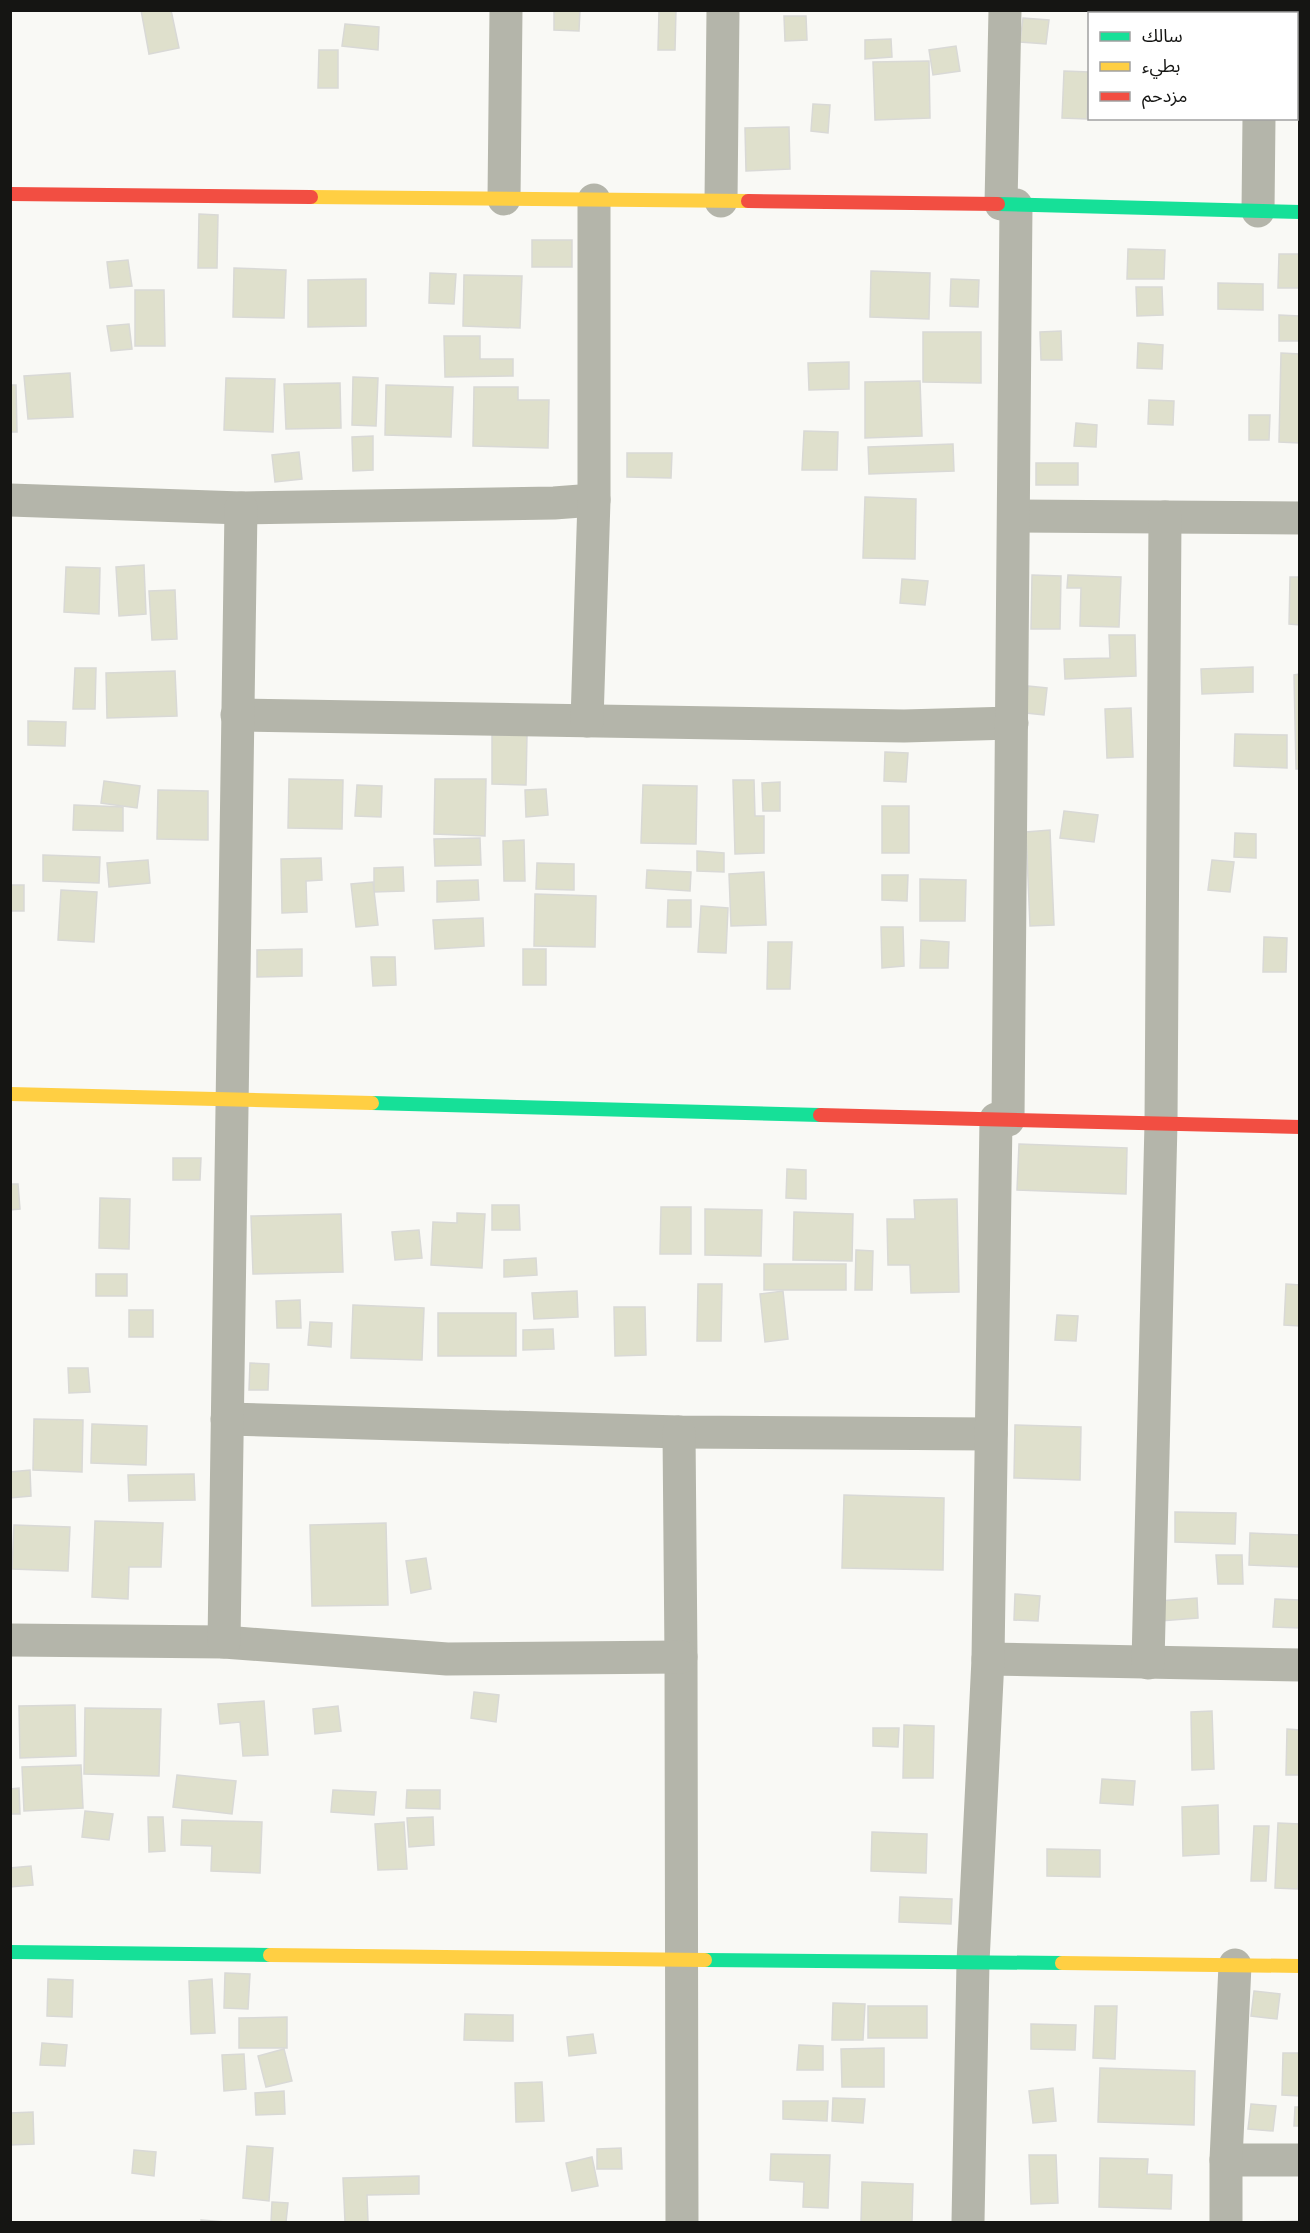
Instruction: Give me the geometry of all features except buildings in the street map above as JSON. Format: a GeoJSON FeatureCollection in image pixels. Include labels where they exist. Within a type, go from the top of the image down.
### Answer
{"type":"FeatureCollection","features":[{"type":"Feature","properties":{"kind":"street"},"geometry":{"type":"LineString","coordinates":[[504,200],[506,10]]}},
{"type":"Feature","properties":{"kind":"street"},"geometry":{"type":"LineString","coordinates":[[721,201],[723,10]]}},
{"type":"Feature","properties":{"kind":"street"},"geometry":{"type":"LineString","coordinates":[[968,2223],[973,1962],[987,1659],[991,1434],[1012,723],[1014,516],[1005,10]]}},
{"type":"Feature","properties":{"kind":"street"},"geometry":{"type":"LineString","coordinates":[[1258,211],[1259,120]]}},
{"type":"Feature","properties":{"kind":"street"},"geometry":{"type":"LineString","coordinates":[[10,194],[1008,204],[1299,212]]}},
{"type":"Feature","properties":{"kind":"street"},"geometry":{"type":"LineString","coordinates":[[587,721],[594,500],[594,200]]}},
{"type":"Feature","properties":{"kind":"street"},"geometry":{"type":"LineString","coordinates":[[10,500],[241,508],[555,503],[594,500]]}},
{"type":"Feature","properties":{"kind":"street"},"geometry":{"type":"LineString","coordinates":[[224,1642],[241,508]]}},
{"type":"Feature","properties":{"kind":"street"},"geometry":{"type":"LineString","coordinates":[[1014,516],[1299,518]]}},
{"type":"Feature","properties":{"kind":"street"},"geometry":{"type":"LineString","coordinates":[[1148,1663],[1161,1124],[1165,517]]}},
{"type":"Feature","properties":{"kind":"street"},"geometry":{"type":"LineString","coordinates":[[237,714],[904,726],[1012,723]]}},
{"type":"Feature","properties":{"kind":"street"},"geometry":{"type":"LineString","coordinates":[[10,1094],[1299,1127]]}},
{"type":"Feature","properties":{"kind":"street"},"geometry":{"type":"LineString","coordinates":[[227,1419],[679,1432],[991,1434]]}},
{"type":"Feature","properties":{"kind":"street"},"geometry":{"type":"LineString","coordinates":[[679,1432],[682,2223]]}},
{"type":"Feature","properties":{"kind":"street"},"geometry":{"type":"LineString","coordinates":[[10,1640],[224,1642],[447,1659],[681,1657]]}},
{"type":"Feature","properties":{"kind":"street"},"geometry":{"type":"LineString","coordinates":[[987,1659],[1299,1665]]}},
{"type":"Feature","properties":{"kind":"street"},"geometry":{"type":"LineString","coordinates":[[10,1952],[1299,1966]]}},
{"type":"Feature","properties":{"kind":"street"},"geometry":{"type":"LineString","coordinates":[[1226,2223],[1226,2160],[1235,1965]]}},
{"type":"Feature","properties":{"kind":"street"},"geometry":{"type":"LineString","coordinates":[[1226,2160],[1299,2160]]}},
{"type":"Feature","properties":{"kind":"traffic: fast"},"geometry":{"type":"LineString","coordinates":[[998,204],[1300,212]]}},
{"type":"Feature","properties":{"kind":"traffic: fast"},"geometry":{"type":"LineString","coordinates":[[372,1103],[820,1115]]}},
{"type":"Feature","properties":{"kind":"traffic: fast"},"geometry":{"type":"LineString","coordinates":[[10,1952],[270,1955]]}},
{"type":"Feature","properties":{"kind":"traffic: fast"},"geometry":{"type":"LineString","coordinates":[[705,1960],[1062,1963]]}},
{"type":"Feature","properties":{"kind":"traffic: slow"},"geometry":{"type":"LineString","coordinates":[[311,197],[748,201]]}},
{"type":"Feature","properties":{"kind":"traffic: slow"},"geometry":{"type":"LineString","coordinates":[[10,1094],[372,1103]]}},
{"type":"Feature","properties":{"kind":"traffic: slow"},"geometry":{"type":"LineString","coordinates":[[270,1955],[705,1960]]}},
{"type":"Feature","properties":{"kind":"traffic: slow"},"geometry":{"type":"LineString","coordinates":[[1062,1963],[1300,1966]]}},
{"type":"Feature","properties":{"kind":"traffic: jam"},"geometry":{"type":"LineString","coordinates":[[10,194],[311,197]]}},
{"type":"Feature","properties":{"kind":"traffic: jam"},"geometry":{"type":"LineString","coordinates":[[748,201],[998,204]]}},
{"type":"Feature","properties":{"kind":"traffic: jam"},"geometry":{"type":"LineString","coordinates":[[820,1115],[1300,1127]]}}]}
